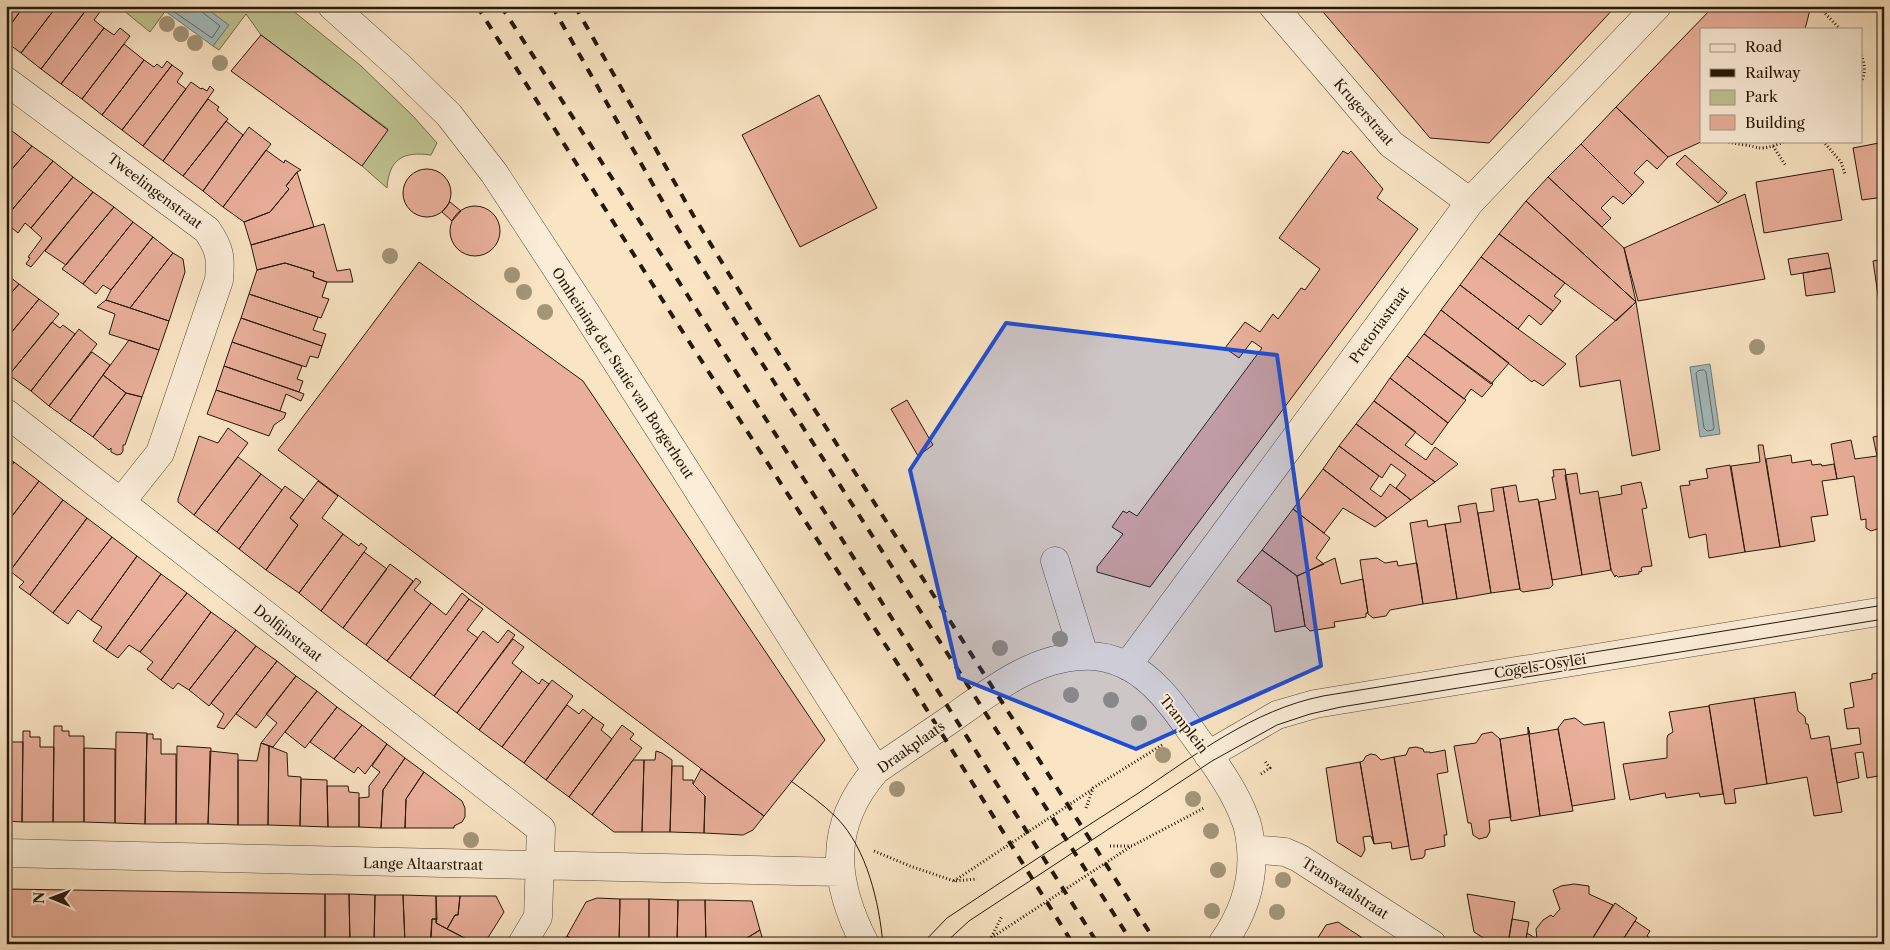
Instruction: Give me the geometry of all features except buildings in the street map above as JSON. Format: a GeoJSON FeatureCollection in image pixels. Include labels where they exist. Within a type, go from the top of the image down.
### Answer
{"type":"FeatureCollection","features":[{"type":"Feature","properties":{"kind":"street","name":"Omheining der Statie van Borgerhout"},"geometry":{"type":"LineString","coordinates":[[332,6],[401,68],[449,115],[494,173],[587,315],[876,770]]}},
{"type":"Feature","properties":{"kind":"street","name":"Krugerstraat"},"geometry":{"type":"LineString","coordinates":[[1273,6],[1391,144],[1470,202]]}},
{"type":"Feature","properties":{"kind":"street","name":"Pretoriastraat"},"geometry":{"type":"LineString","coordinates":[[1127,666],[1470,202],[1657,6]]}},
{"type":"Feature","properties":{"kind":"street","name":"Tweelingenstraat"},"geometry":{"type":"LineString","coordinates":[[6,81],[208,230],[218,246],[221,260],[219,280],[160,453],[121,502]]}},
{"type":"Feature","properties":{"kind":"street","name":"Dolfijnstraat"},"geometry":{"type":"LineString","coordinates":[[6,413],[541,829],[540,866]]}},
{"type":"Feature","properties":{"kind":"street"},"geometry":{"type":"LineString","coordinates":[[1056,561],[1084,655]]}},
{"type":"Feature","properties":{"kind":"street","name":"Cogels-Osylei"},"geometry":{"type":"LineString","coordinates":[[1208,755],[1277,715],[1315,704],[1884,612]]}},
{"type":"Feature","properties":{"kind":"street","name":"Tramplein"},"geometry":{"type":"LineString","coordinates":[[951,719],[1002,684],[1037,666],[1064,657],[1084,655],[1107,658],[1127,666],[1150,683],[1172,705],[1208,755],[1232,793],[1246,820],[1251,849],[1250,879],[1244,907],[1222,944]]}},
{"type":"Feature","properties":{"kind":"street","name":"Draakplaats"},"geometry":{"type":"LineString","coordinates":[[865,944],[845,897],[840,872],[842,836],[856,797],[865,782],[876,770],[951,719]]}},
{"type":"Feature","properties":{"kind":"street","name":"Transvaalstraat"},"geometry":{"type":"LineString","coordinates":[[1251,849],[1285,852],[1299,858],[1432,944]]}},
{"type":"Feature","properties":{"kind":"street","name":"Lange Altaarstraat"},"geometry":{"type":"LineString","coordinates":[[6,854],[840,872]]}},
{"type":"Feature","properties":{"kind":"street"},"geometry":{"type":"LineString","coordinates":[[522,944],[538,917],[540,866]]}},
{"type":"Feature","properties":{"kind":"path"},"geometry":{"type":"LineString","coordinates":[[1818,6],[1839,28]]}},
{"type":"Feature","properties":{"kind":"path"},"geometry":{"type":"LineString","coordinates":[[1862,57],[1864,62],[1864,76],[1862,80]]}},
{"type":"Feature","properties":{"kind":"path"},"geometry":{"type":"LineString","coordinates":[[1729,142],[1759,149],[1784,142]]}},
{"type":"Feature","properties":{"kind":"path"},"geometry":{"type":"LineString","coordinates":[[1824,142],[1841,162],[1845,174]]}},
{"type":"Feature","properties":{"kind":"path"},"geometry":{"type":"LineString","coordinates":[[1774,146],[1786,166]]}},
{"type":"Feature","properties":{"kind":"path"},"geometry":{"type":"LineString","coordinates":[[954,881],[1093,788]]}},
{"type":"Feature","properties":{"kind":"path"},"geometry":{"type":"LineString","coordinates":[[842,836],[910,866],[954,881],[978,879]]}},
{"type":"Feature","properties":{"kind":"path"},"geometry":{"type":"LineString","coordinates":[[991,938],[1132,846]]}},
{"type":"Feature","properties":{"kind":"path"},"geometry":{"type":"LineString","coordinates":[[990,944],[1002,916]]}},
{"type":"Feature","properties":{"kind":"highlighted area"},"geometry":{"type":"Polygon","coordinates":[[[1006,323],[1277,355],[1321,666],[1136,749],[959,678],[910,470],[1006,323]]]}},
{"type":"Feature","properties":{"kind":"green space"},"geometry":{"type":"Polygon","coordinates":[[[118,6],[169,6],[150,32],[118,6]]]}},
{"type":"Feature","properties":{"kind":"green space"},"geometry":{"type":"Polygon","coordinates":[[[203,6],[287,6],[360,65],[413,116],[437,143],[431,155],[413,154],[399,159],[391,170],[387,188],[362,166],[388,129],[261,35],[246,14],[219,50],[213,46],[228,25],[203,6]]]}},
{"type":"Feature","properties":{"kind":"water"},"geometry":{"type":"Polygon","coordinates":[[[169,6],[203,6],[229,25],[213,46],[165,11],[169,6]]]}},
{"type":"Feature","properties":{"kind":"water"},"geometry":{"type":"Polygon","coordinates":[[[1710,364],[1720,434],[1700,437],[1690,367],[1710,364]]]}},
{"type":"Feature","properties":{"kind":"tram line"},"geometry":{"type":"LineString","coordinates":[[922,944],[947,918],[1203,750],[1249,723],[1297,703],[1323,696],[1884,605]]}},
{"type":"Feature","properties":{"kind":"tram line"},"geometry":{"type":"LineString","coordinates":[[944,944],[969,921],[1212,761],[1277,725],[1310,714],[1341,707],[1884,619]]}},
{"type":"Feature","properties":{"kind":"tram line"},"geometry":{"type":"LineString","coordinates":[[791,781],[821,803],[837,818],[856,845],[864,860],[875,894],[883,944]]}},
{"type":"Feature","properties":{"kind":"railway"},"geometry":{"type":"LineString","coordinates":[[477,6],[677,323],[912,686],[1073,944]]}},
{"type":"Feature","properties":{"kind":"railway"},"geometry":{"type":"LineString","coordinates":[[501,6],[688,296],[1098,944]]}},
{"type":"Feature","properties":{"kind":"railway"},"geometry":{"type":"LineString","coordinates":[[552,6],[677,227],[737,324],[1133,944]]}},
{"type":"Feature","properties":{"kind":"railway"},"geometry":{"type":"LineString","coordinates":[[575,6],[693,215],[754,315],[1157,944]]}}]}
